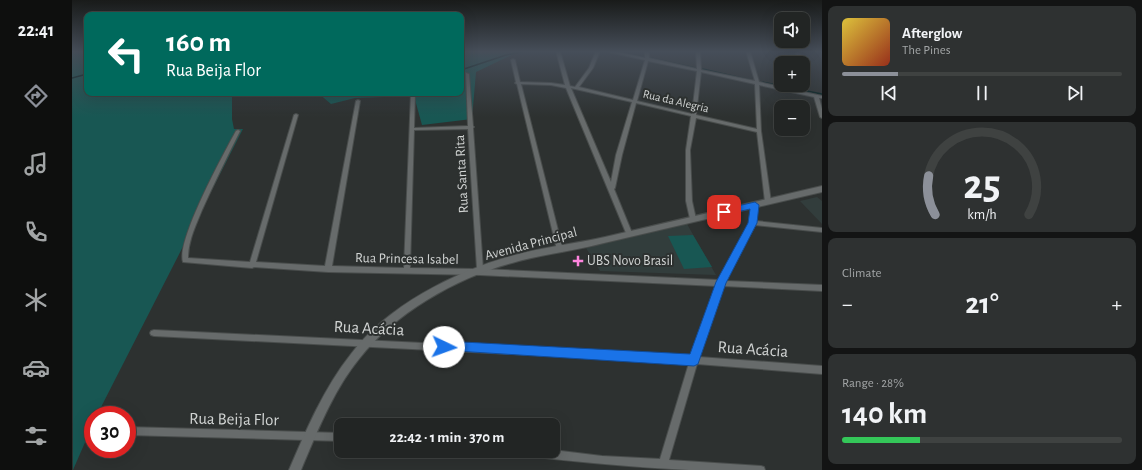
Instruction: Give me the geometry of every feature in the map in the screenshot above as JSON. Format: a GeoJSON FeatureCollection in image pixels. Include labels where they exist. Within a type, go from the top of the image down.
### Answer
{"type":"FeatureCollection","features":[{"type":"Feature","properties":{"kind":"street"},"geometry":{"type":"LineString","coordinates":[[515,73],[560,250]]}},
{"type":"Feature","properties":{"kind":"street"},"geometry":{"type":"LineString","coordinates":[[564,73],[568,87],[612,189],[629,233]]}},
{"type":"Feature","properties":{"kind":"street"},"geometry":{"type":"LineString","coordinates":[[576,88],[587,73]]}},
{"type":"Feature","properties":{"kind":"street"},"geometry":{"type":"LineString","coordinates":[[612,189],[618,155],[643,73]]}},
{"type":"Feature","properties":{"kind":"street"},"geometry":{"type":"LineString","coordinates":[[693,220],[689,201],[687,176],[688,150],[699,73]]}},
{"type":"Feature","properties":{"kind":"street"},"geometry":{"type":"LineString","coordinates":[[709,73],[822,97]]}},
{"type":"Feature","properties":{"kind":"street"},"geometry":{"type":"LineString","coordinates":[[754,73],[757,82],[759,131],[768,202]]}},
{"type":"Feature","properties":{"kind":"street","name":"Rua Santa Rita"},"geometry":{"type":"LineString","coordinates":[[467,74],[472,127],[480,272]]}},
{"type":"Feature","properties":{"kind":"street","name":"Rua da Alegria"},"geometry":{"type":"LineString","coordinates":[[517,83],[576,88],[759,131]]}},
{"type":"Feature","properties":{"kind":"street"},"geometry":{"type":"LineString","coordinates":[[407,271],[413,96]]}},
{"type":"Feature","properties":{"kind":"street"},"geometry":{"type":"LineString","coordinates":[[816,96],[822,117]]}},
{"type":"Feature","properties":{"kind":"street"},"geometry":{"type":"LineString","coordinates":[[328,269],[358,101]]}},
{"type":"Feature","properties":{"kind":"street"},"geometry":{"type":"LineString","coordinates":[[252,265],[296,115]]}},
{"type":"Feature","properties":{"kind":"street"},"geometry":{"type":"LineString","coordinates":[[412,129],[472,127]]}},
{"type":"Feature","properties":{"kind":"street","name":"Rua Princesa Isabel"},"geometry":{"type":"LineString","coordinates":[[238,131],[206,197],[186,245],[184,257],[186,260],[328,269],[480,272],[721,282],[822,288]]}},
{"type":"Feature","properties":{"kind":"street","name":"Avenida Principal"},"geometry":{"type":"LineString","coordinates":[[295,470],[309,435],[354,357],[366,342],[396,317],[420,300],[499,263],[693,220],[822,189]]}},
{"type":"Feature","properties":{"kind":"street"},"geometry":{"type":"LineString","coordinates":[[663,464],[694,360],[721,282],[753,223],[755,205]]}},
{"type":"Feature","properties":{"kind":"street"},"geometry":{"type":"LineString","coordinates":[[753,223],[822,230]]}},
{"type":"Feature","properties":{"kind":"street","name":"Rua Acácia"},"geometry":{"type":"LineString","coordinates":[[154,333],[366,342],[694,360],[822,370]]}},
{"type":"Feature","properties":{"kind":"street","name":"Rua Beija Flor"},"geometry":{"type":"LineString","coordinates":[[136,431],[334,437]]}},
{"type":"Feature","properties":{"kind":"street"},"geometry":{"type":"LineString","coordinates":[[560,455],[602,460],[761,470]]}},
{"type":"Feature","properties":{"kind":"shaded area"},"geometry":{"type":"Polygon","coordinates":[[[72,73],[84,73],[84,96],[232,96],[232,119],[234,129],[243,129],[102,406],[84,406],[84,445],[73,470],[72,73]]]}},
{"type":"Feature","properties":{"kind":"shaded area"},"geometry":{"type":"Polygon","coordinates":[[[464,73],[476,73],[472,119],[422,125],[414,96],[464,96],[464,73]]]}},
{"type":"Feature","properties":{"kind":"shaded area"},"geometry":{"type":"Polygon","coordinates":[[[322,96],[414,96],[355,98],[331,104],[322,96]]]}},
{"type":"Feature","properties":{"kind":"shaded area"},"geometry":{"type":"Polygon","coordinates":[[[817,197],[822,201],[822,224],[800,201],[817,197]]]}},
{"type":"Feature","properties":{"kind":"shaded area"},"geometry":{"type":"Polygon","coordinates":[[[687,224],[716,275],[600,271],[586,248],[687,224]]]}},
{"type":"Feature","properties":{"kind":"shaded area"},"geometry":{"type":"Polygon","coordinates":[[[693,235],[712,267],[684,269],[668,236],[693,235]]]}},
{"type":"Feature","properties":{"kind":"waterway"},"geometry":{"type":"LineString","coordinates":[[720,73],[750,80]]}},
{"type":"Feature","properties":{"kind":"waterway"},"geometry":{"type":"LineString","coordinates":[[72,78],[84,75]]}},
{"type":"Feature","properties":{"kind":"waterway"},"geometry":{"type":"LineString","coordinates":[[762,82],[822,94]]}},
{"type":"Feature","properties":{"kind":"place","name":"UBS Novo Brasil"},"geometry":{"type":"Point","coordinates":[578,261]}},
{"type":"Feature","properties":{"kind":"route"},"geometry":{"type":"LineString","coordinates":[[444,347],[694,360],[721,282],[753,223],[755,205],[724,212]]}}]}
